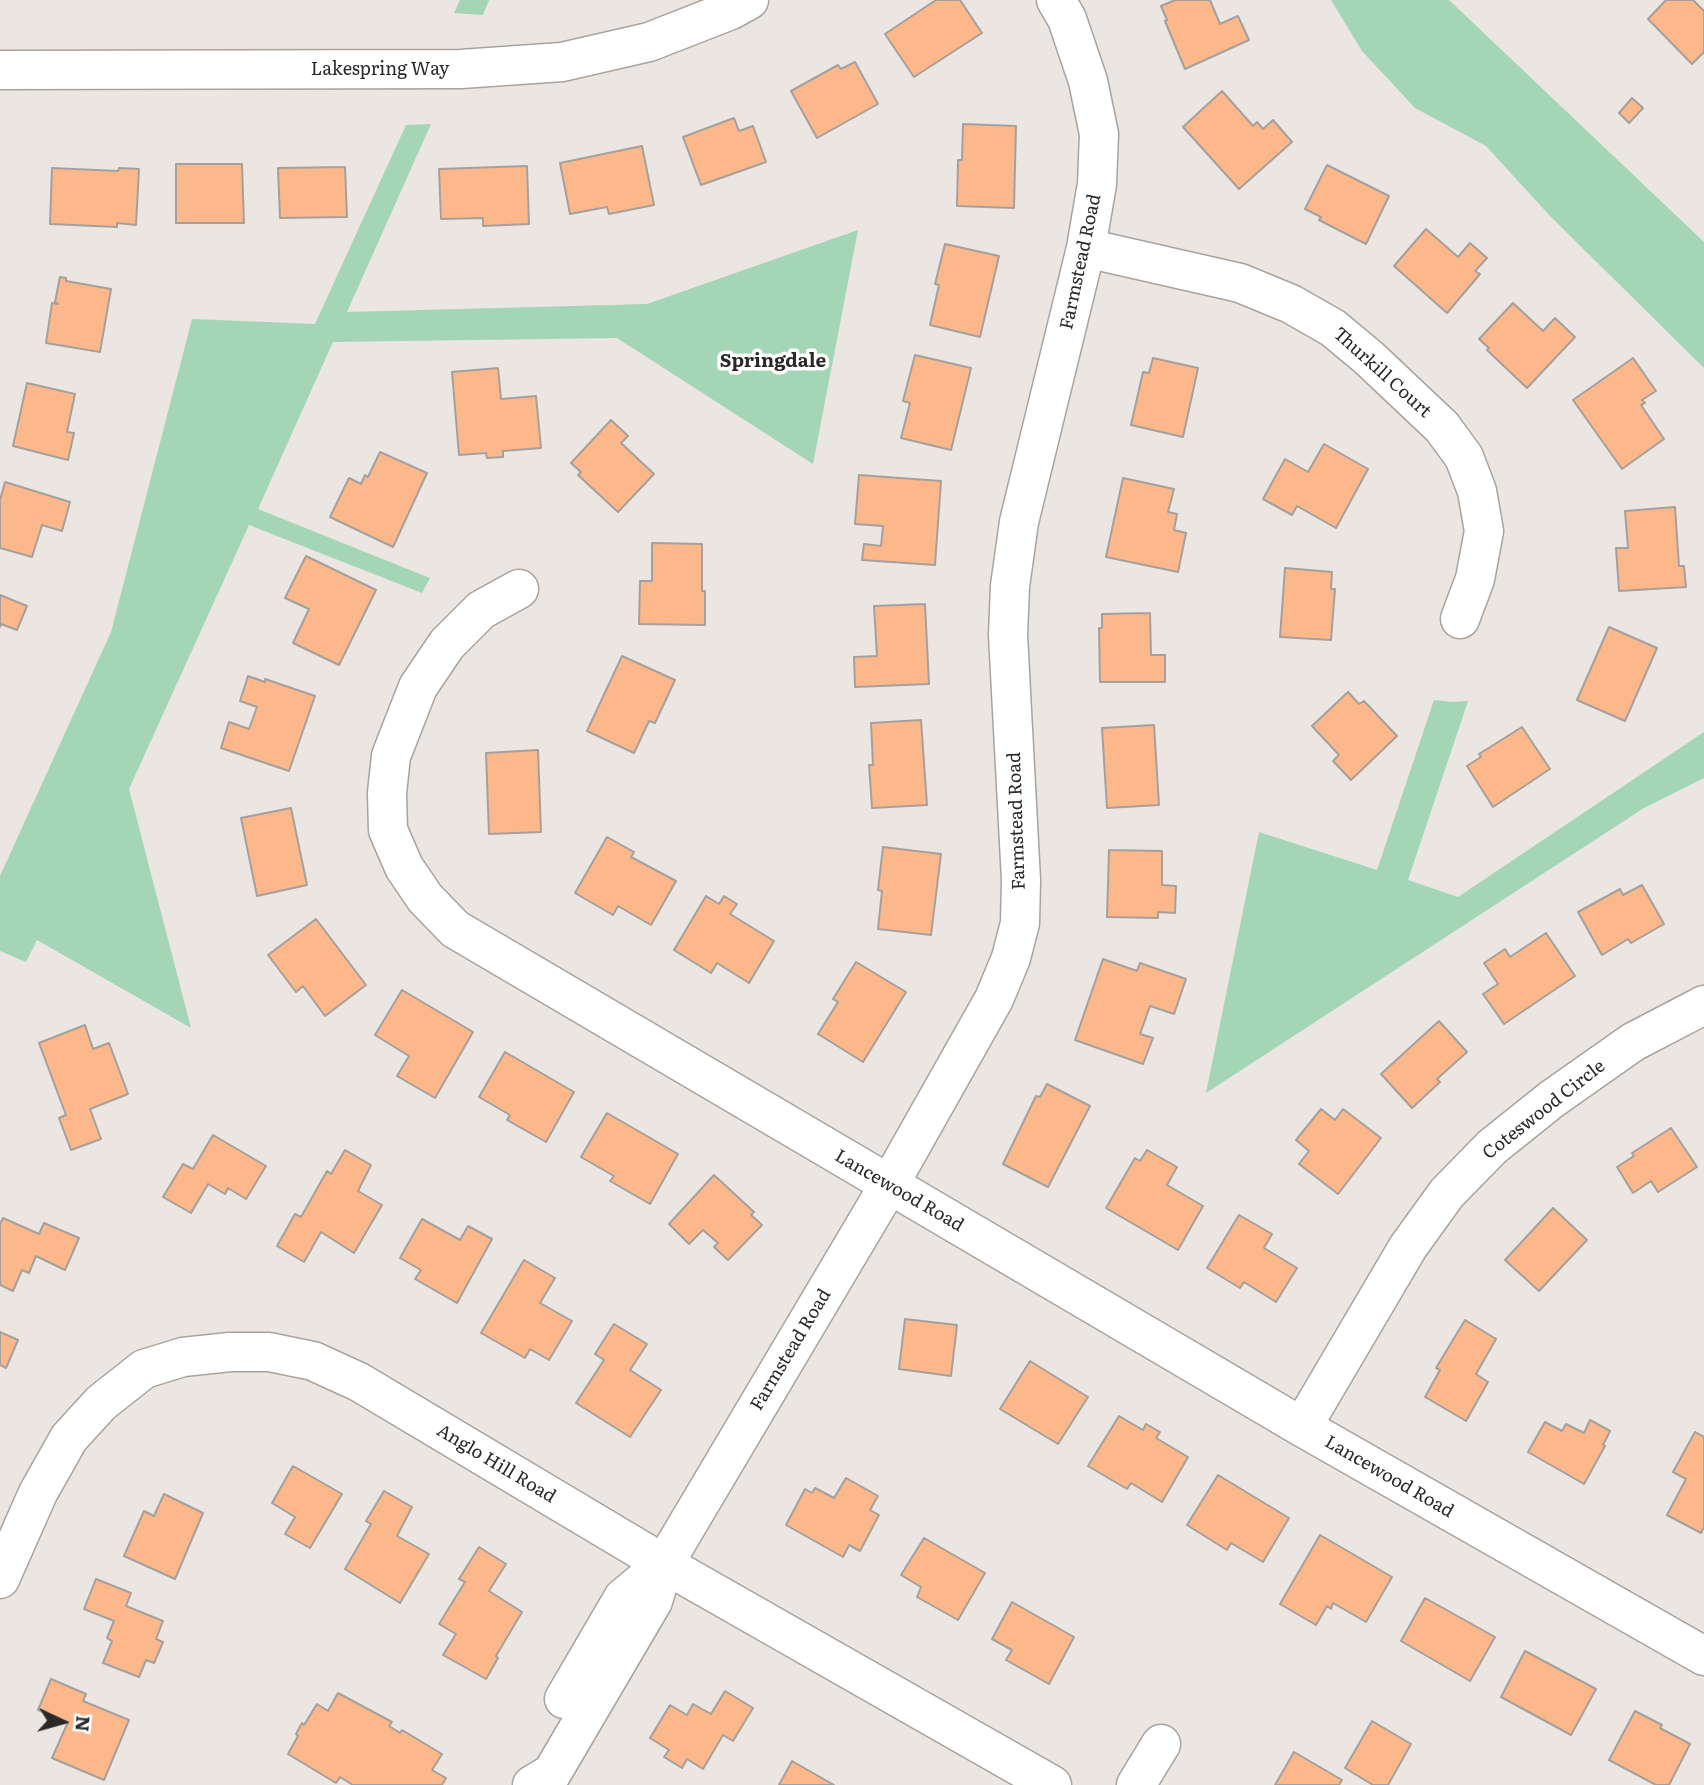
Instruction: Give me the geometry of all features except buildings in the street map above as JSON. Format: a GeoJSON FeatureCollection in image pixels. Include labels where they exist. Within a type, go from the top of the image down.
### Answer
{"type":"FeatureCollection","features":[{"type":"Feature","properties":{"kind":"street","name":"Lakespring Way"},"geometry":{"type":"LineString","coordinates":[[0,70],[461,69],[562,62],[649,42],[731,10],[749,0]]}},
{"type":"Feature","properties":{"kind":"street","name":"Farmstead Road"},"geometry":{"type":"LineString","coordinates":[[531,1785],[552,1773],[653,1601],[664,1564],[889,1185],[994,999],[1011,958],[1020,923],[1021,880],[1008,635],[1010,586],[1019,522],[1086,248],[1097,184],[1099,134],[1088,81],[1067,19],[1056,0]]}},
{"type":"Feature","properties":{"kind":"street","name":"Thurkill Court"},"geometry":{"type":"LineString","coordinates":[[1086,248],[1240,283],[1291,304],[1333,328],[1442,427],[1464,457],[1477,491],[1484,531],[1475,579],[1461,619]]}},
{"type":"Feature","properties":{"kind":"street","name":"Lancewood Road"},"geometry":{"type":"LineString","coordinates":[[519,589],[481,610],[447,644],[418,687],[391,756],[387,793],[388,830],[404,867],[425,898],[455,929],[1302,1427],[1704,1656]]}},
{"type":"Feature","properties":{"kind":"street","name":"Coteswood Circle"},"geometry":{"type":"LineString","coordinates":[[1302,1427],[1408,1247],[1447,1193],[1492,1147],[1552,1099],[1633,1042],[1704,1004]]}},
{"type":"Feature","properties":{"kind":"street","name":"Anglo Hill Road"},"geometry":{"type":"LineString","coordinates":[[0,1579],[38,1493],[69,1438],[102,1402],[144,1369],[183,1357],[230,1352],[269,1352],[313,1361],[359,1382],[664,1564],[1052,1785]]}},
{"type":"Feature","properties":{"kind":"street"},"geometry":{"type":"LineString","coordinates":[[1136,1785],[1161,1744]]}},
{"type":"Feature","properties":{"kind":"green space"},"geometry":{"type":"Polygon","coordinates":[[[460,0],[489,0],[483,15],[454,13],[460,0]]]}},
{"type":"Feature","properties":{"kind":"green space"},"geometry":{"type":"Polygon","coordinates":[[[1331,0],[1449,0],[1704,242],[1704,368],[1550,216],[1486,146],[1415,108],[1362,51],[1331,0]]]}},
{"type":"Feature","properties":{"kind":"green space"},"geometry":{"type":"Polygon","coordinates":[[[431,124],[347,312],[647,304],[858,230],[813,464],[617,338],[333,342],[258,509],[430,578],[422,593],[249,525],[129,789],[191,1028],[37,940],[26,962],[0,951],[0,876],[111,632],[192,319],[315,324],[406,125],[431,124]]]}},
{"type":"Feature","properties":{"kind":"green space"},"geometry":{"type":"Polygon","coordinates":[[[1434,700],[1468,701],[1408,880],[1458,897],[1704,732],[1704,778],[1644,808],[1206,1093],[1259,832],[1377,870],[1434,700]]]}},
{"type":"Feature","properties":{"kind":"district","name":"Springdale"},"geometry":{"type":"Point","coordinates":[773,361]}}]}
